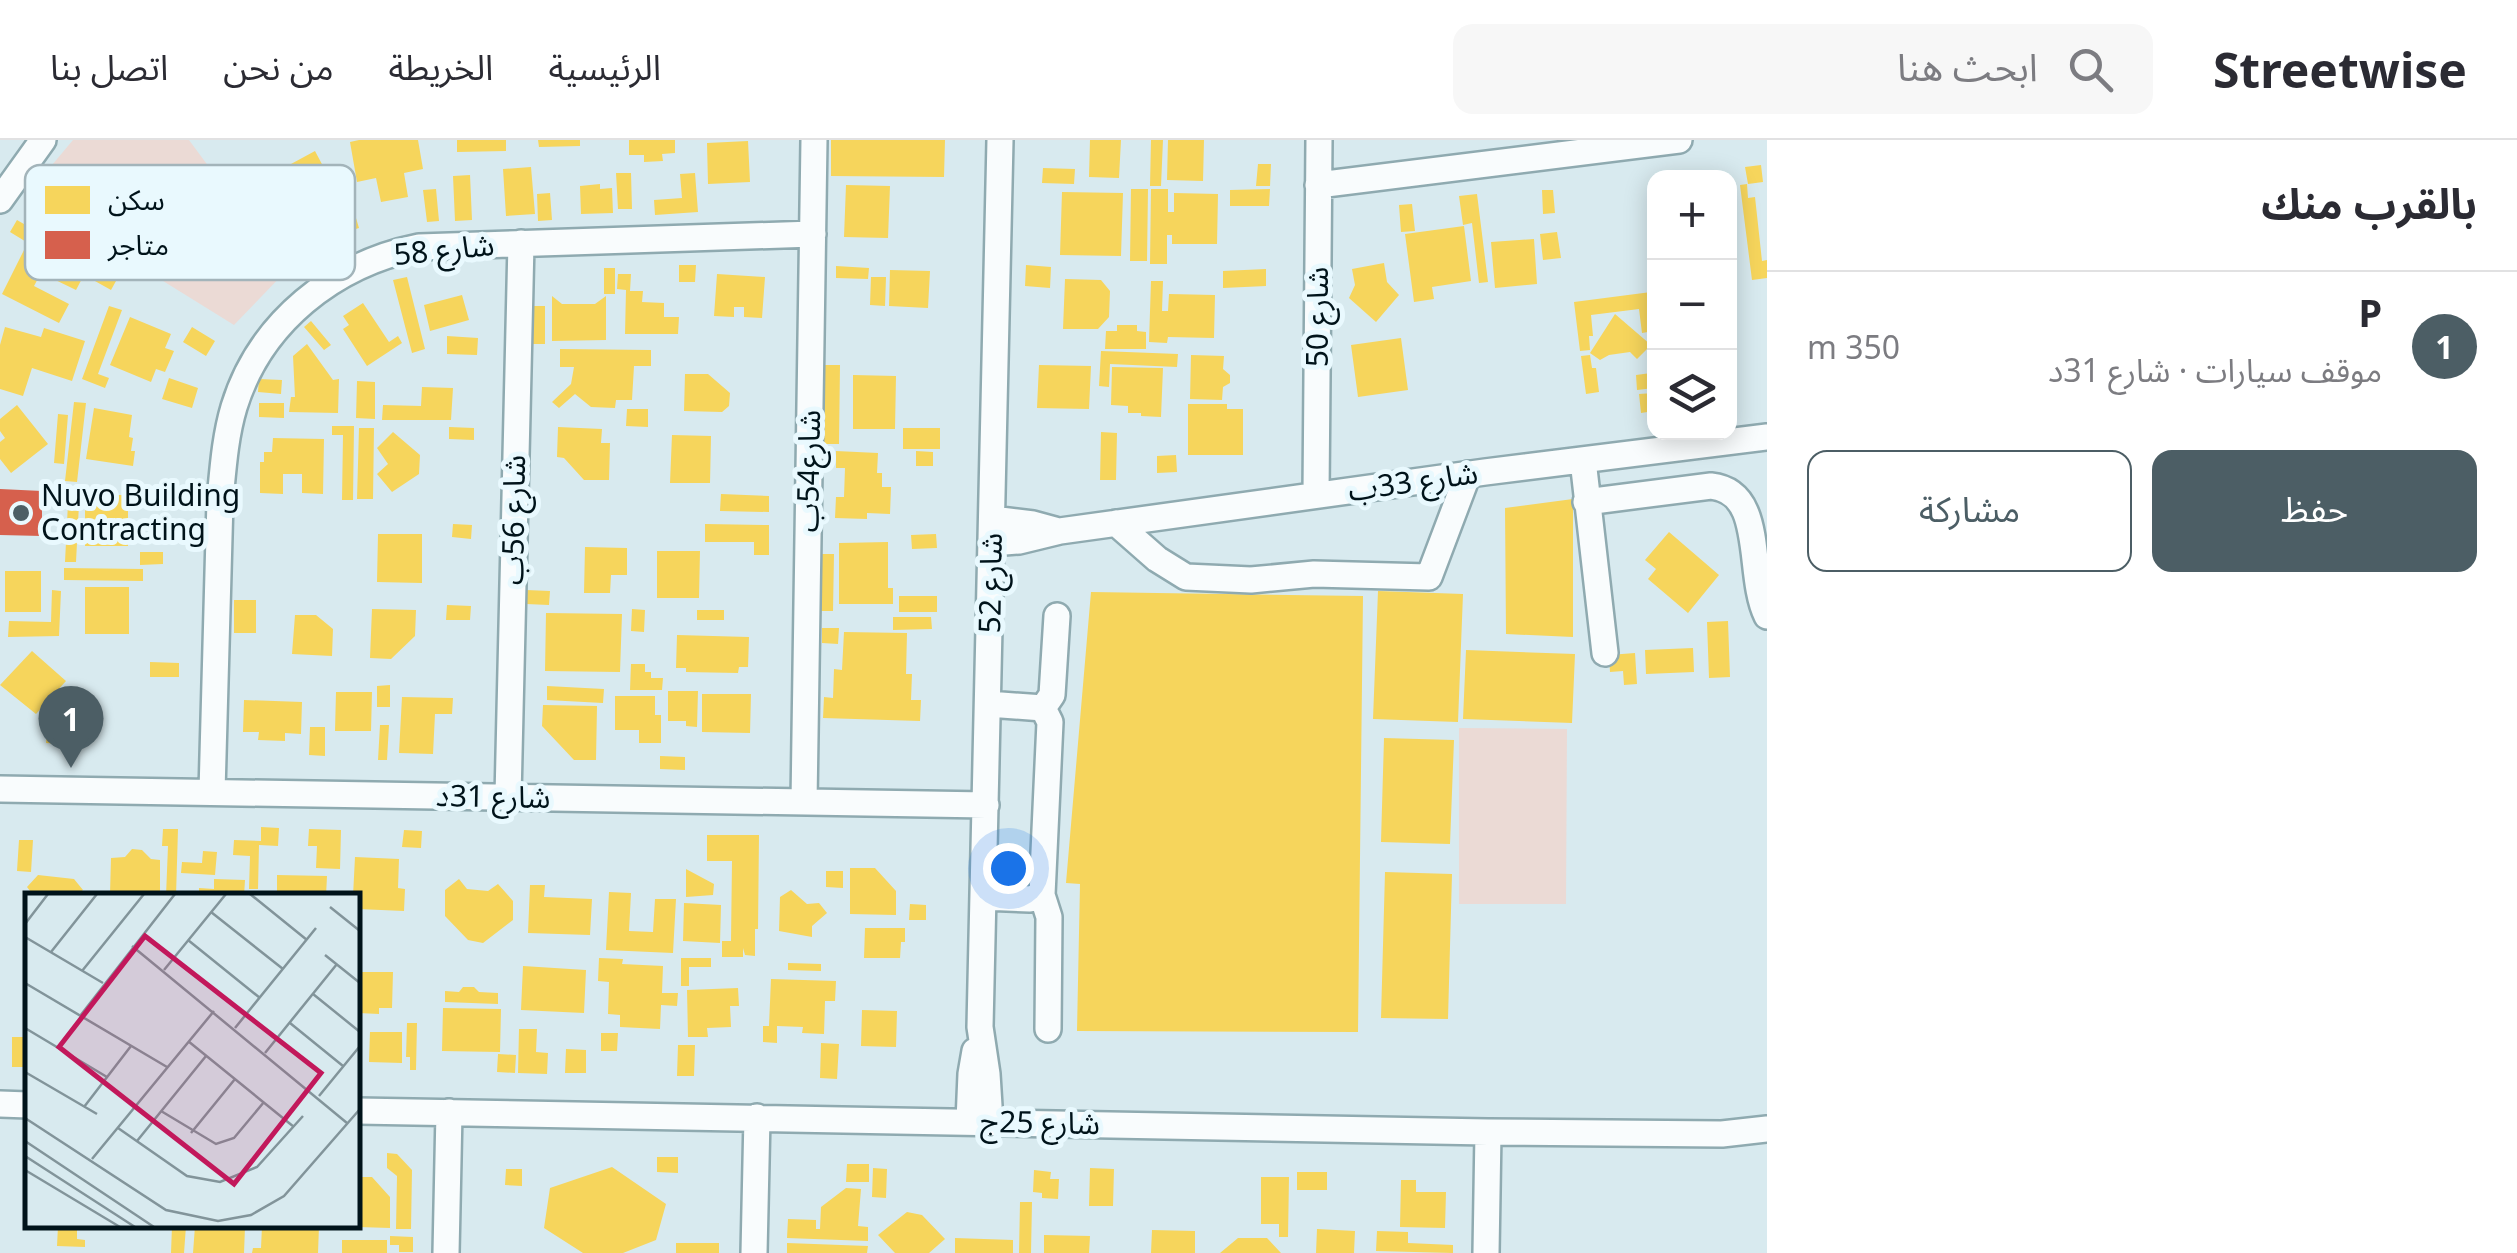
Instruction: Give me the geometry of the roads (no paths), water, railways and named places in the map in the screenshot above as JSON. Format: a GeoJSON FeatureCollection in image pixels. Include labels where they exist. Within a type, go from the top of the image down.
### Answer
{"type":"FeatureCollection","features":[{"type":"Feature","properties":{"kind":"street"},"geometry":{"type":"LineString","coordinates":[[0,200],[42,140]]}},
{"type":"Feature","properties":{"kind":"street","name":"شارع54ب"},"geometry":{"type":"LineString","coordinates":[[804,802],[814,140]]}},
{"type":"Feature","properties":{"kind":"street","name":"شارع 52"},"geometry":{"type":"LineString","coordinates":[[979,1122],[988,1074],[980,1027],[1000,140]]}},
{"type":"Feature","properties":{"kind":"street","name":"شارع 50"},"geometry":{"type":"LineString","coordinates":[[1316,495],[1318,140]]}},
{"type":"Feature","properties":{"kind":"street"},"geometry":{"type":"LineString","coordinates":[[1318,185],[1679,140]]}},
{"type":"Feature","properties":{"kind":"street","name":"شارع 58"},"geometry":{"type":"LineString","coordinates":[[355,269],[370,260],[420,247],[812,234]]}},
{"type":"Feature","properties":{"kind":"street","name":"شارع 56ب"},"geometry":{"type":"LineString","coordinates":[[508,797],[521,243]]}},
{"type":"Feature","properties":{"kind":"street","name":"شارع 58"},"geometry":{"type":"LineString","coordinates":[[212,792],[224,459],[234,405],[249,370],[270,338],[306,299],[337,280]]}},
{"type":"Feature","properties":{"kind":"street","name":"شارع 33ب"},"geometry":{"type":"LineString","coordinates":[[992,531],[1033,524],[1060,531],[1767,437]]}},
{"type":"Feature","properties":{"kind":"street"},"geometry":{"type":"LineString","coordinates":[[1583,460],[1605,653]]}},
{"type":"Feature","properties":{"kind":"street"},"geometry":{"type":"LineString","coordinates":[[1116,523],[1157,559],[1186,577],[1429,577],[1468,474]]}},
{"type":"Feature","properties":{"kind":"street"},"geometry":{"type":"LineString","coordinates":[[1586,502],[1711,486],[1731,490],[1747,502],[1756,521],[1762,603],[1767,616]]}},
{"type":"Feature","properties":{"kind":"street"},"geometry":{"type":"LineString","coordinates":[[1043,708],[1052,695],[1057,616]]}},
{"type":"Feature","properties":{"kind":"street"},"geometry":{"type":"LineString","coordinates":[[988,704],[1043,708]]}},
{"type":"Feature","properties":{"kind":"street"},"geometry":{"type":"LineString","coordinates":[[1043,708],[1050,722],[1042,895],[1049,916],[1048,1028]]}},
{"type":"Feature","properties":{"kind":"street","name":"شارع 31د"},"geometry":{"type":"LineString","coordinates":[[0,789],[986,805]]}},
{"type":"Feature","properties":{"kind":"street"},"geometry":{"type":"LineString","coordinates":[[983,897],[1030,899],[1042,895]]}},
{"type":"Feature","properties":{"kind":"street"},"geometry":{"type":"LineString","coordinates":[[0,1104],[25,1105]]}},
{"type":"Feature","properties":{"kind":"street","name":"شارع 25ج"},"geometry":{"type":"LineString","coordinates":[[360,1110],[1488,1132],[1722,1134],[1767,1129]]}},
{"type":"Feature","properties":{"kind":"street"},"geometry":{"type":"LineString","coordinates":[[446,1253],[449,1112]]}},
{"type":"Feature","properties":{"kind":"street"},"geometry":{"type":"LineString","coordinates":[[754,1253],[756,1117]]}},
{"type":"Feature","properties":{"kind":"street"},"geometry":{"type":"LineString","coordinates":[[1486,1253],[1488,1132]]}},
{"type":"Feature","properties":{"kind":"street","name":"شارع 25ج"},"geometry":{"type":"LineString","coordinates":[[1722,1134],[1767,1146]]}},
{"type":"Feature","properties":{"kind":"place","name":"Nuvo Building Contracting"},"geometry":{"type":"Point","coordinates":[21,513]}},
{"type":"Feature","properties":{"kind":"place","name":"P"},"geometry":{"type":"Point","coordinates":[71,768]}}]}
